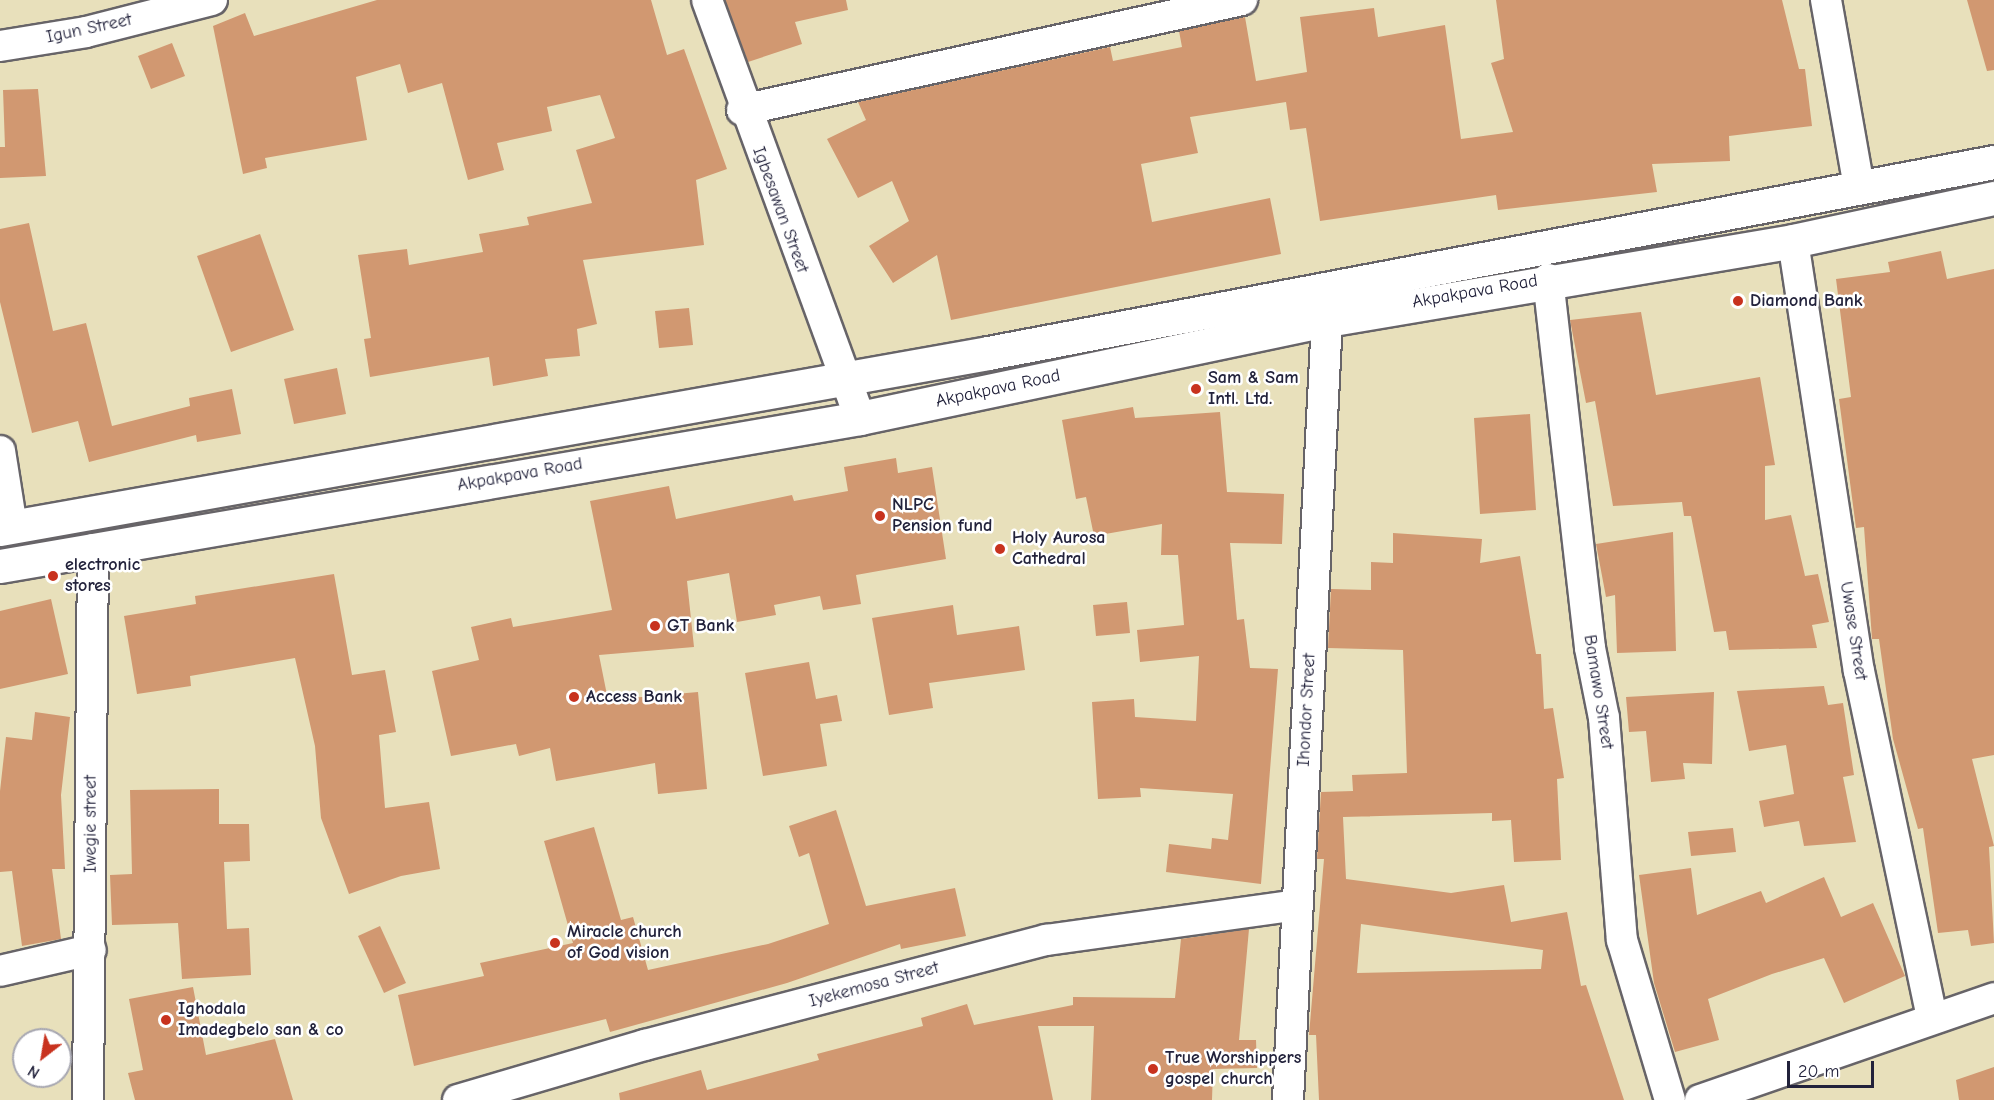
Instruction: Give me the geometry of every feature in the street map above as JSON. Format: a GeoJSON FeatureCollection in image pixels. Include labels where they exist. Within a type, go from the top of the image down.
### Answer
{"type":"FeatureCollection","features":[{"type":"Feature","properties":{"kind":"highway","name":"Akpakpava Road"},"geometry":{"type":"LineString","coordinates":[[6,528],[842,379],[1994,162]]}},
{"type":"Feature","properties":{"kind":"highway","name":"Akpakpava Road"},"geometry":{"type":"LineString","coordinates":[[0,566],[860,418],[1327,320],[1548,279],[1793,242],[1994,198]]}},
{"type":"Feature","properties":{"kind":"street","name":"Igun Street"},"geometry":{"type":"LineString","coordinates":[[0,45],[86,32],[212,0]]}},
{"type":"Feature","properties":{"kind":"street","name":"Igbesawan Street"},"geometry":{"type":"LineString","coordinates":[[706,0],[742,110],[842,379],[860,418]]}},
{"type":"Feature","properties":{"kind":"street"},"geometry":{"type":"LineString","coordinates":[[742,110],[1242,0]]}},
{"type":"Feature","properties":{"kind":"street"},"geometry":{"type":"LineString","coordinates":[[1826,0],[1859,187]]}},
{"type":"Feature","properties":{"kind":"street","name":"Uwase Street"},"geometry":{"type":"LineString","coordinates":[[1793,242],[1859,671],[1932,1018]]}},
{"type":"Feature","properties":{"kind":"street","name":"Bamawo Street"},"geometry":{"type":"LineString","coordinates":[[1548,279],[1590,648],[1605,718],[1622,940],[1671,1100]]}},
{"type":"Feature","properties":{"kind":"street","name":"Ihondor Street"},"geometry":{"type":"LineString","coordinates":[[1288,1100],[1327,320]]}},
{"type":"Feature","properties":{"kind":"street"},"geometry":{"type":"LineString","coordinates":[[0,451],[6,528]]}},
{"type":"Feature","properties":{"kind":"street","name":"Iwegie street"},"geometry":{"type":"LineString","coordinates":[[88,1100],[93,549]]}},
{"type":"Feature","properties":{"kind":"street","name":"Iyekemosa Street"},"geometry":{"type":"LineString","coordinates":[[458,1100],[645,1045],[1046,940],[1297,904]]}},
{"type":"Feature","properties":{"kind":"street"},"geometry":{"type":"LineString","coordinates":[[0,971],[91,950]]}},
{"type":"Feature","properties":{"kind":"street"},"geometry":{"type":"LineString","coordinates":[[1716,1098],[1932,1018],[1994,998]]}},
{"type":"Feature","properties":{"kind":"building"},"geometry":{"type":"Polygon","coordinates":[[[377,0],[651,0],[667,55],[684,49],[727,169],[696,180],[704,245],[583,260],[597,324],[577,329],[580,356],[545,359],[548,376],[493,386],[489,357],[370,377],[364,339],[371,338],[358,255],[407,249],[409,265],[483,252],[479,234],[529,225],[527,217],[592,203],[576,150],[615,138],[600,95],[547,107],[552,131],[497,143],[504,170],[468,180],[442,83],[408,93],[400,64],[356,77],[367,140],[265,158],[267,168],[243,174],[213,26],[245,13],[254,36],[377,0]]]}},
{"type":"Feature","properties":{"kind":"building"},"geometry":{"type":"Polygon","coordinates":[[[725,0],[846,0],[848,10],[795,22],[802,44],[748,62],[725,0]]]}},
{"type":"Feature","properties":{"kind":"building"},"geometry":{"type":"Polygon","coordinates":[[[1496,0],[1782,0],[1799,69],[1805,69],[1812,126],[1729,136],[1730,161],[1652,164],[1657,192],[1498,210],[1496,195],[1320,221],[1306,128],[1290,130],[1286,102],[1190,117],[1198,153],[1141,164],[1152,222],[1270,198],[1281,254],[951,320],[937,255],[893,283],[869,246],[909,221],[892,181],[858,198],[827,139],[866,120],[858,102],[1110,47],[1113,61],[1182,47],[1179,31],[1245,17],[1256,81],[1307,72],[1300,17],[1374,8],[1378,37],[1445,25],[1461,139],[1513,132],[1491,63],[1504,59],[1496,0]]]}},
{"type":"Feature","properties":{"kind":"building"},"geometry":{"type":"Polygon","coordinates":[[[1967,0],[1994,0],[1994,70],[1987,71],[1967,0]]]}},
{"type":"Feature","properties":{"kind":"building"},"geometry":{"type":"Polygon","coordinates":[[[172,43],[185,76],[151,89],[138,56],[172,43]]]}},
{"type":"Feature","properties":{"kind":"building"},"geometry":{"type":"Polygon","coordinates":[[[38,89],[46,176],[0,178],[0,147],[5,147],[3,90],[38,89]]]}},
{"type":"Feature","properties":{"kind":"building"},"geometry":{"type":"Polygon","coordinates":[[[29,223],[53,331],[86,323],[112,426],[190,406],[189,398],[232,389],[241,434],[197,442],[196,435],[89,462],[78,421],[32,433],[0,302],[0,229],[29,223]]]}},
{"type":"Feature","properties":{"kind":"building"},"geometry":{"type":"Polygon","coordinates":[[[260,234],[294,330],[231,352],[197,256],[260,234]]]}},
{"type":"Feature","properties":{"kind":"building"},"geometry":{"type":"Polygon","coordinates":[[[1941,251],[1947,279],[1994,269],[1994,755],[1972,759],[1994,846],[1989,847],[1994,943],[1971,946],[1968,930],[1938,933],[1923,828],[1918,829],[1893,739],[1879,639],[1872,639],[1864,527],[1856,528],[1839,399],[1851,397],[1836,279],[1890,272],[1888,262],[1941,251]]]}},
{"type":"Feature","properties":{"kind":"building"},"geometry":{"type":"Polygon","coordinates":[[[689,308],[693,345],[659,348],[655,311],[689,308]]]}},
{"type":"Feature","properties":{"kind":"building"},"geometry":{"type":"Polygon","coordinates":[[[1641,312],[1656,395],[1760,377],[1775,465],[1765,466],[1765,520],[1791,515],[1805,576],[1818,574],[1829,622],[1812,625],[1817,648],[1729,650],[1726,631],[1714,632],[1691,516],[1684,516],[1682,502],[1613,506],[1595,401],[1586,403],[1570,320],[1641,312]]]}},
{"type":"Feature","properties":{"kind":"building"},"geometry":{"type":"Polygon","coordinates":[[[337,368],[346,414],[294,424],[284,379],[337,368]]]}},
{"type":"Feature","properties":{"kind":"building"},"geometry":{"type":"Polygon","coordinates":[[[1133,407],[1135,418],[1220,412],[1227,492],[1284,494],[1282,544],[1230,543],[1237,620],[1244,619],[1250,668],[1278,669],[1261,884],[1166,872],[1169,844],[1211,849],[1212,838],[1228,840],[1233,794],[1140,788],[1141,797],[1098,799],[1092,702],[1134,699],[1135,717],[1196,721],[1199,656],[1140,662],[1137,630],[1184,625],[1178,555],[1161,555],[1162,524],[1094,536],[1086,497],[1076,499],[1062,420],[1133,407]]]}},
{"type":"Feature","properties":{"kind":"building"},"geometry":{"type":"Polygon","coordinates":[[[1530,414],[1536,510],[1480,514],[1474,418],[1530,414]]]}},
{"type":"Feature","properties":{"kind":"building"},"geometry":{"type":"Polygon","coordinates":[[[896,458],[898,473],[932,467],[946,559],[856,575],[861,604],[823,610],[820,596],[774,605],[776,615],[737,622],[729,573],[687,581],[694,647],[599,655],[608,700],[698,692],[707,789],[658,794],[655,763],[556,781],[550,748],[519,756],[516,744],[451,756],[432,671],[479,660],[471,627],[511,618],[513,627],[612,610],[590,501],[669,486],[676,519],[792,495],[794,501],[848,491],[844,467],[896,458]]]}},
{"type":"Feature","properties":{"kind":"building"},"geometry":{"type":"Polygon","coordinates":[[[1673,532],[1676,651],[1617,653],[1615,595],[1606,597],[1596,544],[1673,532]]]}},
{"type":"Feature","properties":{"kind":"building"},"geometry":{"type":"Polygon","coordinates":[[[1393,533],[1482,539],[1480,563],[1520,556],[1536,654],[1541,654],[1544,709],[1553,708],[1564,778],[1557,779],[1561,860],[1514,862],[1511,820],[1492,821],[1492,813],[1343,817],[1346,879],[1451,893],[1504,885],[1511,922],[1567,912],[1581,986],[1586,985],[1624,1100],[1319,1100],[1316,1035],[1309,1035],[1324,859],[1317,859],[1321,792],[1353,791],[1352,775],[1407,773],[1403,650],[1328,648],[1331,589],[1371,590],[1371,562],[1393,563],[1393,533]],[[1361,924],[1357,973],[1541,969],[1543,950],[1361,924]]]}},
{"type":"Feature","properties":{"kind":"building"},"geometry":{"type":"Polygon","coordinates":[[[334,574],[352,675],[385,670],[396,732],[379,735],[385,808],[429,802],[440,869],[401,876],[349,894],[321,818],[315,746],[295,658],[190,676],[191,686],[137,694],[124,616],[196,604],[195,596],[334,574]]]}},
{"type":"Feature","properties":{"kind":"building"},"geometry":{"type":"Polygon","coordinates":[[[51,599],[68,674],[0,689],[0,611],[51,599]]]}},
{"type":"Feature","properties":{"kind":"building"},"geometry":{"type":"Polygon","coordinates":[[[1127,602],[1130,633],[1096,636],[1093,605],[1127,602]]]}},
{"type":"Feature","properties":{"kind":"building"},"geometry":{"type":"Polygon","coordinates":[[[953,605],[957,635],[1019,626],[1025,670],[929,683],[933,708],[889,715],[872,618],[953,605]]]}},
{"type":"Feature","properties":{"kind":"building"},"geometry":{"type":"Polygon","coordinates":[[[809,662],[816,699],[837,695],[842,721],[820,724],[827,766],[763,776],[745,673],[809,662]]]}},
{"type":"Feature","properties":{"kind":"building"},"geometry":{"type":"Polygon","coordinates":[[[1824,686],[1828,705],[1843,703],[1854,775],[1843,777],[1856,842],[1804,846],[1799,821],[1764,827],[1759,801],[1794,794],[1786,745],[1749,751],[1737,691],[1824,686]]]}},
{"type":"Feature","properties":{"kind":"building"},"geometry":{"type":"Polygon","coordinates":[[[1714,692],[1712,764],[1683,763],[1685,779],[1651,782],[1646,731],[1629,732],[1626,697],[1714,692]]]}},
{"type":"Feature","properties":{"kind":"building"},"geometry":{"type":"Polygon","coordinates":[[[35,712],[70,717],[61,795],[65,869],[52,869],[61,939],[22,946],[12,871],[0,872],[0,791],[6,737],[32,740],[35,712]]]}},
{"type":"Feature","properties":{"kind":"building"},"geometry":{"type":"Polygon","coordinates":[[[219,789],[219,824],[249,824],[250,861],[224,862],[227,929],[249,928],[251,975],[182,979],[178,923],[112,925],[110,875],[132,874],[130,790],[219,789]]]}},
{"type":"Feature","properties":{"kind":"building"},"geometry":{"type":"Polygon","coordinates":[[[836,810],[866,906],[955,888],[966,936],[901,949],[900,944],[787,983],[610,1032],[606,1019],[414,1066],[398,995],[484,976],[480,963],[573,943],[544,841],[594,827],[621,920],[633,917],[648,970],[768,944],[829,924],[809,853],[799,857],[789,826],[836,810]]]}},
{"type":"Feature","properties":{"kind":"building"},"geometry":{"type":"Polygon","coordinates":[[[1733,828],[1736,852],[1691,856],[1688,832],[1733,828]]]}},
{"type":"Feature","properties":{"kind":"building"},"geometry":{"type":"Polygon","coordinates":[[[1691,868],[1697,915],[1761,891],[1766,903],[1824,877],[1841,917],[1873,903],[1905,976],[1844,1003],[1824,958],[1772,974],[1708,999],[1719,1040],[1675,1052],[1654,983],[1639,875],[1691,868]]]}},
{"type":"Feature","properties":{"kind":"building"},"geometry":{"type":"Polygon","coordinates":[[[380,926],[406,983],[384,993],[358,936],[380,926]]]}},
{"type":"Feature","properties":{"kind":"building"},"geometry":{"type":"Polygon","coordinates":[[[1249,929],[1239,1040],[1256,1040],[1257,1068],[1213,1069],[1212,1100],[1091,1100],[1094,1026],[1038,1026],[1053,1100],[620,1100],[619,1093],[701,1070],[707,1090],[819,1060],[817,1054],[923,1026],[921,1018],[967,1004],[974,1025],[1073,1005],[1073,997],[1175,998],[1181,939],[1249,929]]]}},
{"type":"Feature","properties":{"kind":"building"},"geometry":{"type":"Polygon","coordinates":[[[193,987],[206,1055],[275,1039],[293,1100],[135,1100],[128,1073],[143,1070],[129,999],[193,987]]]}},
{"type":"Feature","properties":{"kind":"building"},"geometry":{"type":"Polygon","coordinates":[[[1994,1067],[1994,1100],[1959,1100],[1956,1080],[1994,1067]]]}},
{"type":"Feature","properties":{"kind":"place","name":"Diamond Bank"},"geometry":{"type":"Point","coordinates":[1738,301]}},
{"type":"Feature","properties":{"kind":"place","name":"Sam & Sam Intl. Ltd."},"geometry":{"type":"Point","coordinates":[1196,389]}},
{"type":"Feature","properties":{"kind":"place","name":"NLPC Pension fund"},"geometry":{"type":"Point","coordinates":[880,516]}},
{"type":"Feature","properties":{"kind":"place","name":"Holy Aurosa Cathedral"},"geometry":{"type":"Point","coordinates":[1000,549]}},
{"type":"Feature","properties":{"kind":"place","name":"electronic stores"},"geometry":{"type":"Point","coordinates":[53,576]}},
{"type":"Feature","properties":{"kind":"place","name":"GT Bank"},"geometry":{"type":"Point","coordinates":[655,626]}},
{"type":"Feature","properties":{"kind":"place","name":"Access Bank"},"geometry":{"type":"Point","coordinates":[574,697]}},
{"type":"Feature","properties":{"kind":"place","name":"Miracle church of God vision"},"geometry":{"type":"Point","coordinates":[555,943]}},
{"type":"Feature","properties":{"kind":"place","name":"Ighodala Imadegbelo san & co"},"geometry":{"type":"Point","coordinates":[166,1020]}},
{"type":"Feature","properties":{"kind":"place","name":"True Worshippers gospel church"},"geometry":{"type":"Point","coordinates":[1153,1069]}}]}
